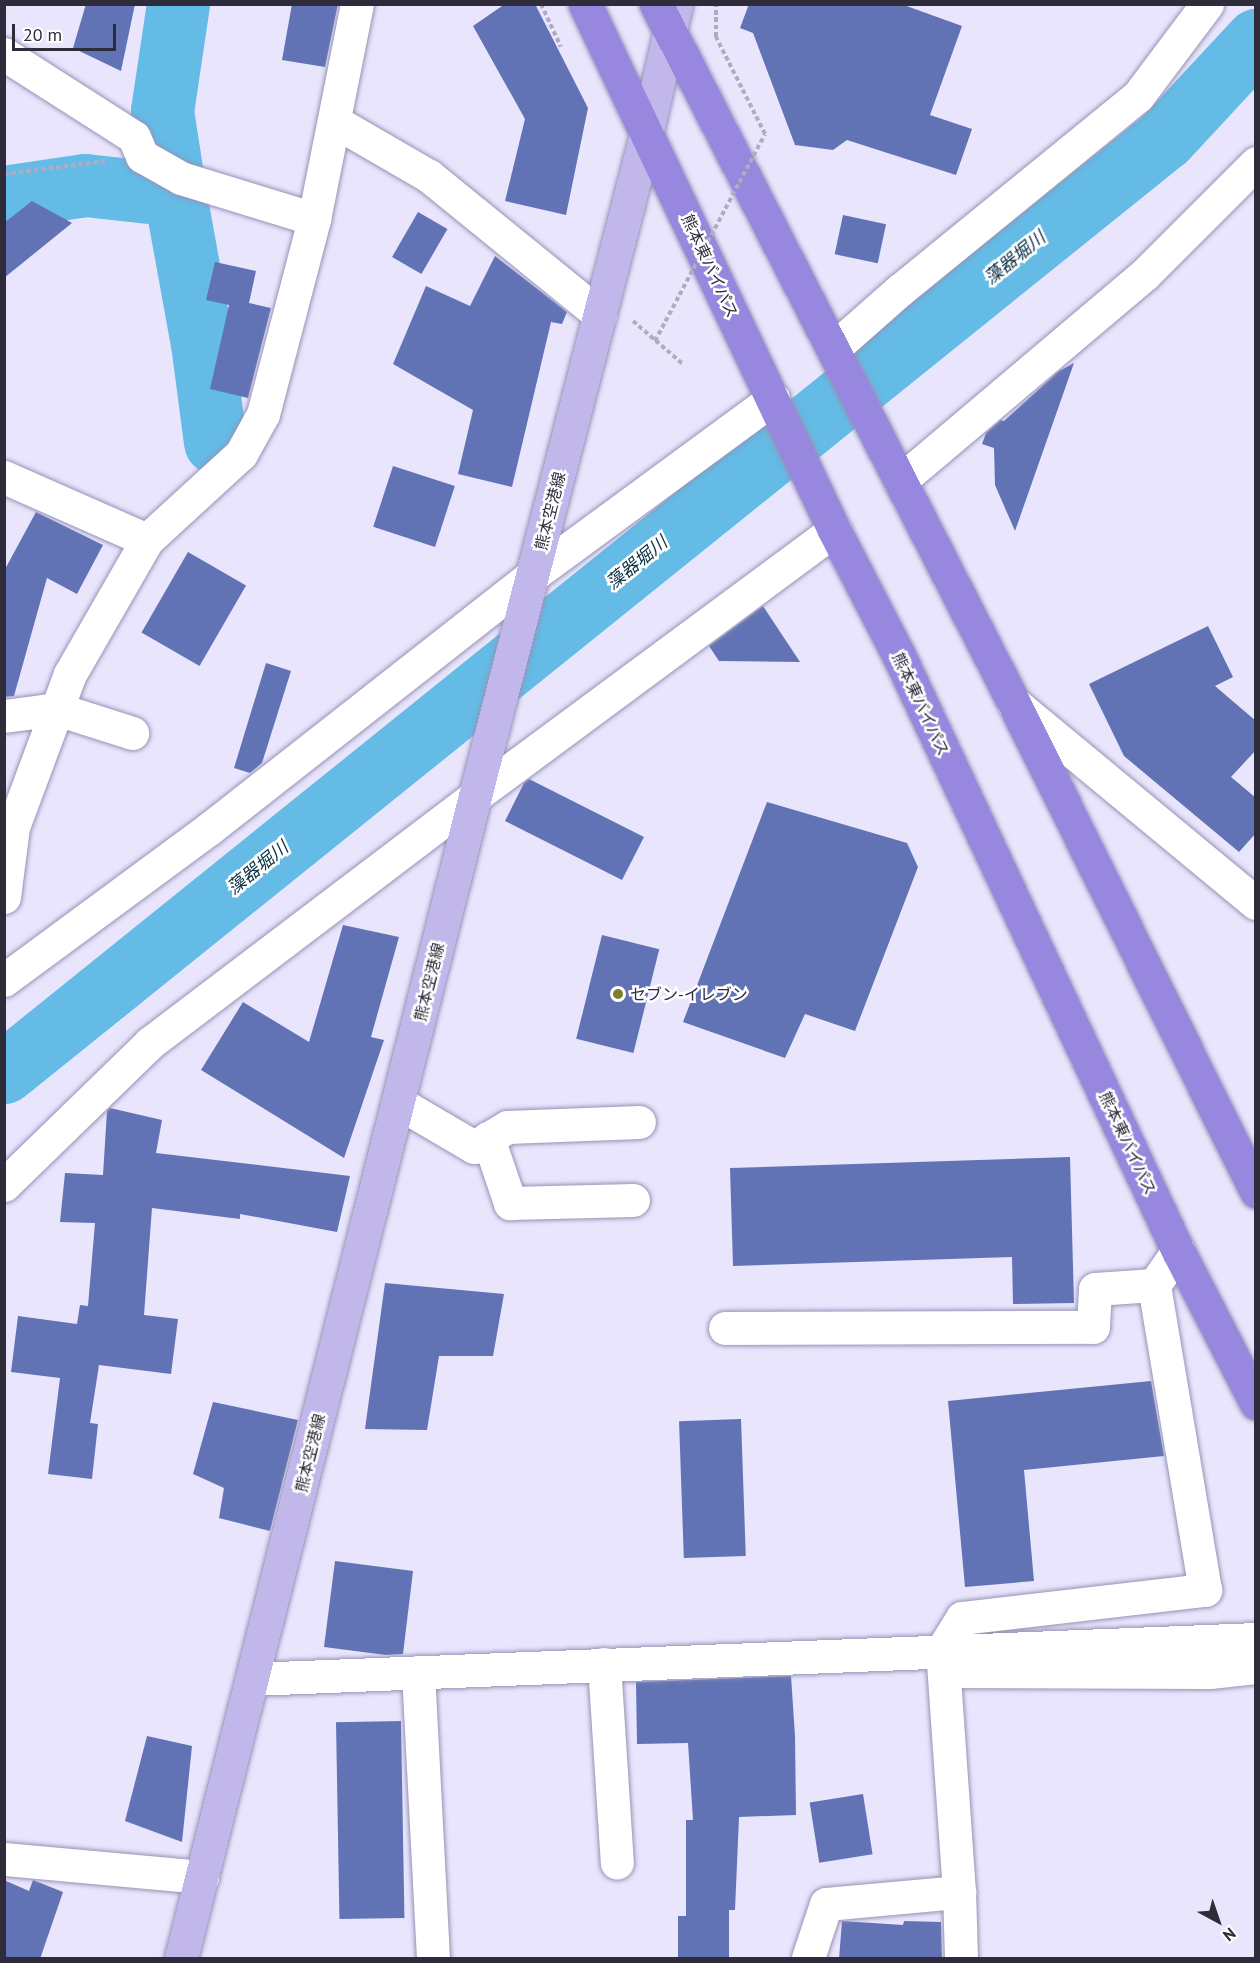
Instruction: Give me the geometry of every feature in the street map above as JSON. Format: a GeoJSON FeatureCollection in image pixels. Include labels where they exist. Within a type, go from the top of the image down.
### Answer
{"type":"FeatureCollection","features":[{"type":"Feature","properties":{"kind":"highway","name":"熊本東バイパス"},"geometry":{"type":"LineString","coordinates":[[585,4],[834,530],[899,656],[1178,1251],[1256,1403]]}},
{"type":"Feature","properties":{"kind":"highway"},"geometry":{"type":"LineString","coordinates":[[667,14],[833,349],[1014,703],[1256,1191]]}},
{"type":"Feature","properties":{"kind":"main road","name":"熊本空港線"},"geometry":{"type":"LineString","coordinates":[[181,1959],[530,587],[616,317],[667,14]]}},
{"type":"Feature","properties":{"kind":"street"},"geometry":{"type":"LineString","coordinates":[[4,897],[13,827],[70,674],[147,540],[241,454],[263,414],[314,219],[357,4]]}},
{"type":"Feature","properties":{"kind":"street"},"geometry":{"type":"LineString","coordinates":[[833,349],[900,290],[1138,96],[1207,4]]}},
{"type":"Feature","properties":{"kind":"street"},"geometry":{"type":"LineString","coordinates":[[4,54],[134,137],[142,156],[181,178],[314,219]]}},
{"type":"Feature","properties":{"kind":"street"},"geometry":{"type":"LineString","coordinates":[[334,121],[429,176],[616,317]]}},
{"type":"Feature","properties":{"kind":"street"},"geometry":{"type":"LineString","coordinates":[[900,481],[1145,274],[1256,163]]}},
{"type":"Feature","properties":{"kind":"street"},"geometry":{"type":"LineString","coordinates":[[4,980],[530,587],[773,399]]}},
{"type":"Feature","properties":{"kind":"street"},"geometry":{"type":"LineString","coordinates":[[4,477],[147,540]]}},
{"type":"Feature","properties":{"kind":"street"},"geometry":{"type":"LineString","coordinates":[[4,1185],[150,1043],[479,783],[834,530]]}},
{"type":"Feature","properties":{"kind":"street"},"geometry":{"type":"LineString","coordinates":[[1014,703],[1256,903]]}},
{"type":"Feature","properties":{"kind":"street"},"geometry":{"type":"LineString","coordinates":[[4,716],[57,709],[132,733]]}},
{"type":"Feature","properties":{"kind":"street"},"geometry":{"type":"LineString","coordinates":[[399,1103],[474,1147],[507,1126],[639,1122]]}},
{"type":"Feature","properties":{"kind":"street"},"geometry":{"type":"LineString","coordinates":[[488,1138],[510,1203],[633,1200]]}},
{"type":"Feature","properties":{"kind":"street"},"geometry":{"type":"LineString","coordinates":[[961,1959],[960,1892],[943,1661],[962,1617],[1205,1590],[1154,1286],[1178,1251]]}},
{"type":"Feature","properties":{"kind":"street"},"geometry":{"type":"LineString","coordinates":[[725,1328],[1093,1327],[1095,1289],[1154,1286]]}},
{"type":"Feature","properties":{"kind":"street"},"geometry":{"type":"LineString","coordinates":[[943,1661],[1256,1639]]}},
{"type":"Feature","properties":{"kind":"street"},"geometry":{"type":"LineString","coordinates":[[252,1679],[604,1664],[943,1661],[1210,1672],[1256,1667]]}},
{"type":"Feature","properties":{"kind":"street"},"geometry":{"type":"LineString","coordinates":[[604,1664],[617,1863]]}},
{"type":"Feature","properties":{"kind":"street"},"geometry":{"type":"LineString","coordinates":[[418,1672],[433,1959]]}},
{"type":"Feature","properties":{"kind":"street"},"geometry":{"type":"LineString","coordinates":[[4,1859],[202,1877]]}},
{"type":"Feature","properties":{"kind":"street"},"geometry":{"type":"LineString","coordinates":[[808,1959],[826,1904],[960,1892]]}},
{"type":"Feature","properties":{"kind":"path"},"geometry":{"type":"LineString","coordinates":[[541,4],[561,47]]}},
{"type":"Feature","properties":{"kind":"path"},"geometry":{"type":"LineString","coordinates":[[655,341],[765,134],[717,37],[716,4]]}},
{"type":"Feature","properties":{"kind":"path"},"geometry":{"type":"LineString","coordinates":[[4,174],[142,156]]}},
{"type":"Feature","properties":{"kind":"path"},"geometry":{"type":"LineString","coordinates":[[616,317],[655,341],[684,365]]}},
{"type":"Feature","properties":{"kind":"building"},"geometry":{"type":"Polygon","coordinates":[[[86,4],[135,4],[121,71],[73,48],[86,4]]]}},
{"type":"Feature","properties":{"kind":"building"},"geometry":{"type":"Polygon","coordinates":[[[292,4],[338,4],[325,67],[282,60],[292,4]]]}},
{"type":"Feature","properties":{"kind":"building"},"geometry":{"type":"Polygon","coordinates":[[[505,4],[535,4],[588,108],[566,215],[505,201],[525,119],[473,26],[505,4]]]}},
{"type":"Feature","properties":{"kind":"building"},"geometry":{"type":"Polygon","coordinates":[[[749,4],[901,4],[962,26],[930,115],[972,129],[956,175],[847,140],[833,150],[795,145],[753,33],[740,28],[749,4]]]}},
{"type":"Feature","properties":{"kind":"building"},"geometry":{"type":"Polygon","coordinates":[[[32,201],[72,223],[4,278],[4,223],[32,201]]]}},
{"type":"Feature","properties":{"kind":"building"},"geometry":{"type":"Polygon","coordinates":[[[418,212],[447,229],[421,274],[392,257],[418,212]]]}},
{"type":"Feature","properties":{"kind":"building"},"geometry":{"type":"Polygon","coordinates":[[[843,215],[886,224],[878,263],[835,254],[843,215]]]}},
{"type":"Feature","properties":{"kind":"building"},"geometry":{"type":"Polygon","coordinates":[[[495,256],[567,312],[562,324],[551,322],[512,487],[458,474],[473,410],[393,364],[426,286],[470,306],[495,256]]]}},
{"type":"Feature","properties":{"kind":"building"},"geometry":{"type":"Polygon","coordinates":[[[215,262],[256,271],[249,303],[271,308],[248,398],[210,389],[229,305],[206,300],[215,262]]]}},
{"type":"Feature","properties":{"kind":"building"},"geometry":{"type":"Polygon","coordinates":[[[1074,363],[1015,531],[995,485],[994,448],[982,444],[986,433],[1001,420],[1004,421],[1059,371],[1074,363]]]}},
{"type":"Feature","properties":{"kind":"building"},"geometry":{"type":"Polygon","coordinates":[[[393,466],[455,486],[435,547],[373,527],[393,466]]]}},
{"type":"Feature","properties":{"kind":"building"},"geometry":{"type":"Polygon","coordinates":[[[36,512],[103,545],[77,594],[47,578],[14,696],[4,697],[4,571],[36,512]]]}},
{"type":"Feature","properties":{"kind":"building"},"geometry":{"type":"Polygon","coordinates":[[[188,552],[246,586],[200,666],[142,633],[188,552]]]}},
{"type":"Feature","properties":{"kind":"building"},"geometry":{"type":"Polygon","coordinates":[[[763,606],[800,662],[719,661],[709,646],[763,606]]]}},
{"type":"Feature","properties":{"kind":"building"},"geometry":{"type":"Polygon","coordinates":[[[1208,626],[1233,677],[1215,686],[1256,721],[1256,750],[1231,777],[1256,798],[1256,833],[1239,852],[1124,756],[1089,684],[1208,626]]]}},
{"type":"Feature","properties":{"kind":"building"},"geometry":{"type":"Polygon","coordinates":[[[266,663],[291,671],[262,763],[250,773],[234,768],[266,663]]]}},
{"type":"Feature","properties":{"kind":"building"},"geometry":{"type":"Polygon","coordinates":[[[529,779],[644,837],[622,880],[505,821],[524,783],[529,779]]]}},
{"type":"Feature","properties":{"kind":"building"},"geometry":{"type":"Polygon","coordinates":[[[767,802],[907,843],[918,867],[855,1031],[805,1014],[785,1058],[683,1022],[767,802]]]}},
{"type":"Feature","properties":{"kind":"building"},"geometry":{"type":"Polygon","coordinates":[[[343,925],[399,937],[371,1037],[384,1040],[344,1158],[201,1070],[243,1002],[309,1042],[343,925]]]}},
{"type":"Feature","properties":{"kind":"building","name":"セブン-イレブン"},"geometry":{"type":"Polygon","coordinates":[[[602,935],[659,949],[633,1053],[576,1039],[602,935]]]}},
{"type":"Feature","properties":{"kind":"building"},"geometry":{"type":"Polygon","coordinates":[[[110,1108],[162,1120],[156,1153],[350,1176],[337,1232],[240,1214],[240,1219],[152,1208],[144,1315],[178,1319],[171,1374],[99,1365],[90,1423],[98,1424],[92,1479],[48,1474],[60,1378],[11,1372],[18,1316],[77,1324],[80,1305],[88,1306],[95,1223],[60,1222],[65,1173],[103,1175],[107,1111],[110,1108]]]}},
{"type":"Feature","properties":{"kind":"building"},"geometry":{"type":"Polygon","coordinates":[[[1070,1157],[1074,1303],[1013,1304],[1012,1257],[733,1266],[730,1168],[1070,1157]]]}},
{"type":"Feature","properties":{"kind":"building"},"geometry":{"type":"Polygon","coordinates":[[[385,1283],[504,1294],[493,1356],[439,1356],[427,1430],[365,1429],[385,1283]]]}},
{"type":"Feature","properties":{"kind":"building"},"geometry":{"type":"Polygon","coordinates":[[[1151,1381],[1164,1456],[1024,1470],[1034,1581],[965,1587],[948,1401],[1151,1381]]]}},
{"type":"Feature","properties":{"kind":"building"},"geometry":{"type":"Polygon","coordinates":[[[213,1402],[298,1420],[270,1531],[219,1518],[224,1488],[193,1474],[213,1402]]]}},
{"type":"Feature","properties":{"kind":"building"},"geometry":{"type":"Polygon","coordinates":[[[741,1419],[746,1556],[684,1558],[679,1421],[741,1419]]]}},
{"type":"Feature","properties":{"kind":"building"},"geometry":{"type":"Polygon","coordinates":[[[335,1561],[413,1571],[403,1654],[386,1655],[324,1647],[335,1561]]]}},
{"type":"Feature","properties":{"kind":"building"},"geometry":{"type":"Polygon","coordinates":[[[791,1676],[795,1736],[796,1815],[739,1817],[735,1910],[729,1910],[729,1959],[678,1959],[678,1916],[686,1916],[686,1820],[693,1820],[688,1743],[637,1744],[636,1682],[791,1676]]]}},
{"type":"Feature","properties":{"kind":"building"},"geometry":{"type":"Polygon","coordinates":[[[401,1721],[404,1918],[339,1919],[336,1722],[401,1721]]]}},
{"type":"Feature","properties":{"kind":"building"},"geometry":{"type":"Polygon","coordinates":[[[147,1736],[192,1746],[182,1842],[125,1821],[147,1736]]]}},
{"type":"Feature","properties":{"kind":"building"},"geometry":{"type":"Polygon","coordinates":[[[863,1794],[873,1854],[819,1863],[810,1802],[863,1794]]]}},
{"type":"Feature","properties":{"kind":"building"},"geometry":{"type":"Polygon","coordinates":[[[4,1880],[29,1891],[33,1880],[63,1892],[40,1959],[4,1959],[4,1880]]]}},
{"type":"Feature","properties":{"kind":"building"},"geometry":{"type":"Polygon","coordinates":[[[842,1921],[903,1925],[904,1921],[941,1922],[942,1959],[839,1959],[842,1921]]]}},
{"type":"Feature","properties":{"kind":"waterway"},"geometry":{"type":"LineString","coordinates":[[4,197],[85,185],[175,195],[162,111],[178,4]]}},
{"type":"Feature","properties":{"kind":"waterway","name":"藻器堀川"},"geometry":{"type":"LineString","coordinates":[[4,1072],[1165,138],[1256,40]]}},
{"type":"Feature","properties":{"kind":"waterway"},"geometry":{"type":"LineString","coordinates":[[175,195],[202,343],[215,442]]}},
{"type":"Feature","properties":{"kind":"place","name":"セブン-イレブン"},"geometry":{"type":"Point","coordinates":[618,994]}}]}
